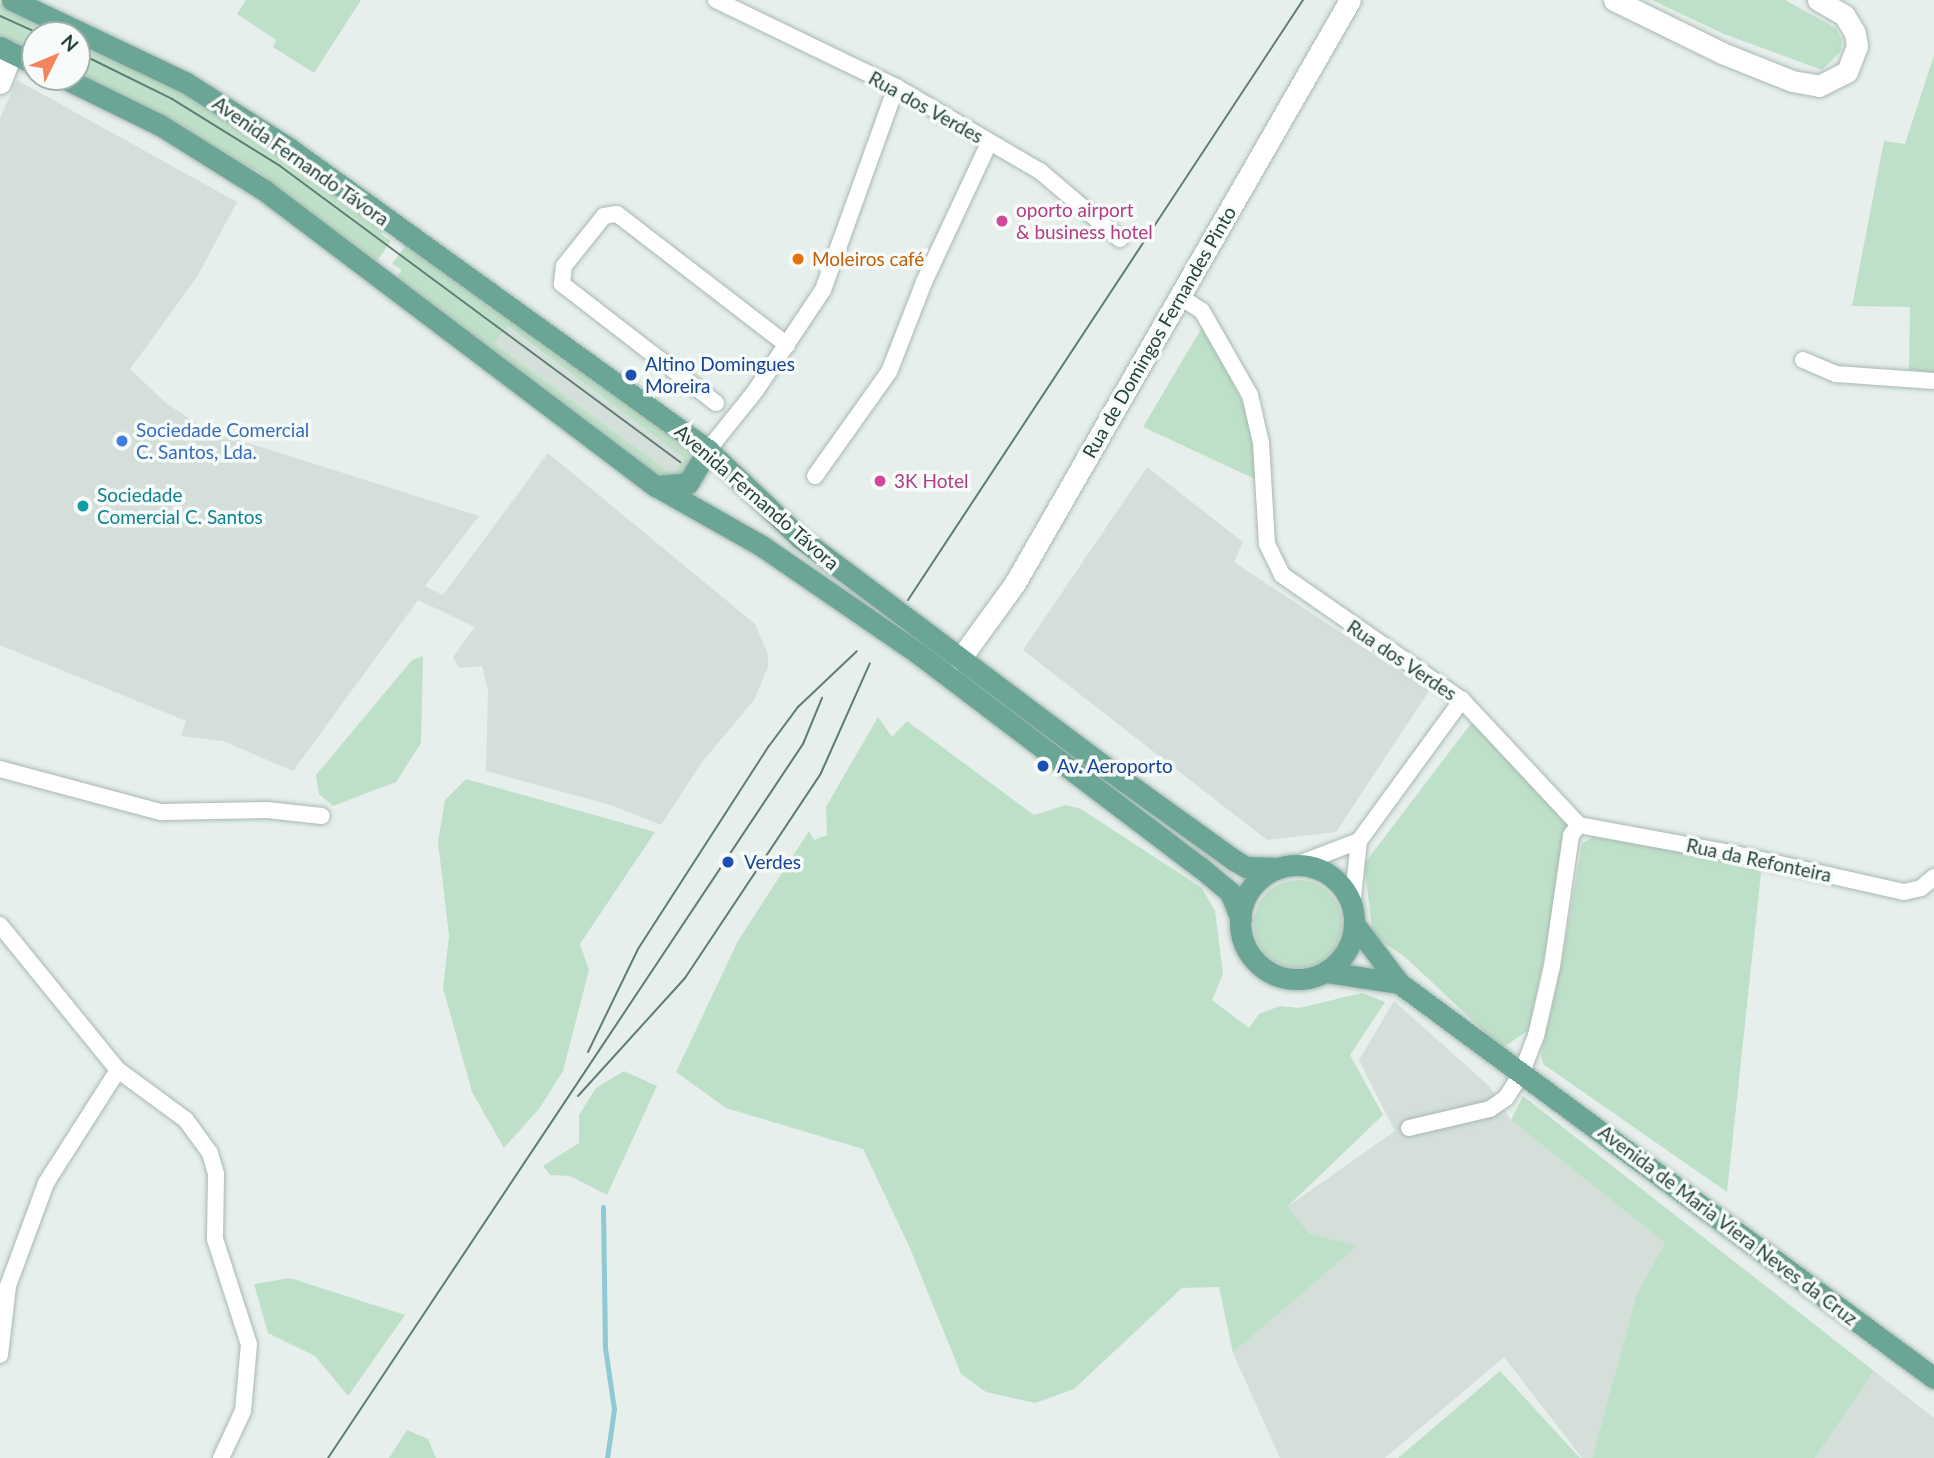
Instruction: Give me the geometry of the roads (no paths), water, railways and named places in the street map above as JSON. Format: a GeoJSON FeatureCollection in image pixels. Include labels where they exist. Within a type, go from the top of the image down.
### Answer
{"type":"FeatureCollection","features":[{"type":"Feature","properties":{"kind":"main road","name":"Avenida Fernando Távora"},"geometry":{"type":"LineString","coordinates":[[12,0],[185,82],[237,113],[511,304],[708,450],[800,538],[1234,860],[1246,867],[1287,866]]}},
{"type":"Feature","properties":{"kind":"main road","name":"Rua de Domingos Fernandes Pinto"},"geometry":{"type":"LineString","coordinates":[[960,659],[1014,583],[1350,0]]}},
{"type":"Feature","properties":{"kind":"main road"},"geometry":{"type":"LineString","coordinates":[[1614,0],[1722,53],[1792,81],[1819,86],[1847,72],[1857,46],[1855,33],[1844,15],[1818,0]]}},
{"type":"Feature","properties":{"kind":"main road"},"geometry":{"type":"LineString","coordinates":[[0,83],[6,49]]}},
{"type":"Feature","properties":{"kind":"main road","name":"Avenida Fernando Távora"},"geometry":{"type":"LineString","coordinates":[[91,91],[160,125],[264,190],[656,486],[762,546],[947,676],[1200,867],[1230,892],[1241,919]]}},
{"type":"Feature","properties":{"kind":"main road"},"geometry":{"type":"LineString","coordinates":[[656,486],[688,483],[708,450]]}},
{"type":"Feature","properties":{"kind":"main road"},"geometry":{"type":"LineString","coordinates":[[947,676],[960,659]]}},
{"type":"Feature","properties":{"kind":"main road"},"geometry":{"type":"LineString","coordinates":[[1399,983],[1326,972],[1289,979],[1270,973],[1245,945],[1241,919],[1249,891],[1287,866],[1331,876],[1399,983],[1522,1072]]}},
{"type":"Feature","properties":{"kind":"main road"},"geometry":{"type":"LineString","coordinates":[[1326,972],[1351,944],[1354,916]]}},
{"type":"Feature","properties":{"kind":"main road","name":"Avenida de Maria Viera Neves da Cruz"},"geometry":{"type":"LineString","coordinates":[[1522,1072],[1934,1378]]}},
{"type":"Feature","properties":{"kind":"street","name":"Rua dos Verdes"},"geometry":{"type":"LineString","coordinates":[[716,0],[895,87],[1040,171],[1120,239]]}},
{"type":"Feature","properties":{"kind":"street"},"geometry":{"type":"LineString","coordinates":[[708,450],[787,345],[823,290],[895,87]]}},
{"type":"Feature","properties":{"kind":"street"},"geometry":{"type":"LineString","coordinates":[[815,476],[890,372],[924,282],[989,143]]}},
{"type":"Feature","properties":{"kind":"street"},"geometry":{"type":"LineString","coordinates":[[716,403],[562,284],[565,266],[604,216],[617,214],[787,345]]}},
{"type":"Feature","properties":{"kind":"street","name":"Rua dos Verdes"},"geometry":{"type":"LineString","coordinates":[[1179,296],[1202,310],[1250,395],[1261,443],[1267,544],[1282,575],[1462,701],[1579,825]]}},
{"type":"Feature","properties":{"kind":"street"},"geometry":{"type":"LineString","coordinates":[[1803,360],[1836,374],[1934,381]]}},
{"type":"Feature","properties":{"kind":"street"},"geometry":{"type":"LineString","coordinates":[[1354,916],[1359,841],[1462,701]]}},
{"type":"Feature","properties":{"kind":"street"},"geometry":{"type":"LineString","coordinates":[[0,769],[160,812],[267,810],[322,816]]}},
{"type":"Feature","properties":{"kind":"street"},"geometry":{"type":"LineString","coordinates":[[1409,1128],[1490,1109],[1506,1098],[1522,1072],[1539,1024],[1571,835],[1579,825]]}},
{"type":"Feature","properties":{"kind":"street","name":"Rua da Refonteira"},"geometry":{"type":"LineString","coordinates":[[1579,825],[1735,854],[1904,892],[1921,888],[1934,877]]}},
{"type":"Feature","properties":{"kind":"street"},"geometry":{"type":"LineString","coordinates":[[1287,866],[1359,841]]}},
{"type":"Feature","properties":{"kind":"street"},"geometry":{"type":"LineString","coordinates":[[0,925],[118,1070],[186,1120],[210,1153],[216,1174],[215,1239],[249,1344],[243,1412],[221,1458]]}},
{"type":"Feature","properties":{"kind":"street"},"geometry":{"type":"LineString","coordinates":[[0,1355],[8,1286],[46,1183],[118,1070]]}},
{"type":"Feature","properties":{"kind":"waterway"},"geometry":{"type":"LineString","coordinates":[[603,1207],[605,1348],[614,1409],[607,1458]]}},
{"type":"Feature","properties":{"kind":"tram line"},"geometry":{"type":"LineString","coordinates":[[908,600],[1303,0]]}},
{"type":"Feature","properties":{"kind":"tram line"},"geometry":{"type":"LineString","coordinates":[[0,16],[21,26]]}},
{"type":"Feature","properties":{"kind":"tram line"},"geometry":{"type":"LineString","coordinates":[[91,59],[172,99],[280,166],[680,462]]}},
{"type":"Feature","properties":{"kind":"tram line"},"geometry":{"type":"LineString","coordinates":[[588,1052],[638,949],[769,746],[798,707],[857,651]]}},
{"type":"Feature","properties":{"kind":"tram line"},"geometry":{"type":"LineString","coordinates":[[578,1096],[685,978],[821,773],[870,663]]}},
{"type":"Feature","properties":{"kind":"tram line"},"geometry":{"type":"LineString","coordinates":[[328,1458],[803,744],[822,698]]}},
{"type":"Feature","properties":{"kind":"place","name":"oporto airport & business hotel"},"geometry":{"type":"Point","coordinates":[1002,221]}},
{"type":"Feature","properties":{"kind":"place","name":"Moleiros café"},"geometry":{"type":"Point","coordinates":[798,259]}},
{"type":"Feature","properties":{"kind":"place","name":"Altino Domingues Moreira"},"geometry":{"type":"Point","coordinates":[631,375]}},
{"type":"Feature","properties":{"kind":"place","name":"Sociedade Comercial C. Santos, Lda."},"geometry":{"type":"Point","coordinates":[122,441]}},
{"type":"Feature","properties":{"kind":"place","name":"3K Hotel"},"geometry":{"type":"Point","coordinates":[880,481]}},
{"type":"Feature","properties":{"kind":"place","name":"Sociedade Comercial C. Santos"},"geometry":{"type":"Point","coordinates":[83,506]}},
{"type":"Feature","properties":{"kind":"place","name":"Av. Aeroporto"},"geometry":{"type":"Point","coordinates":[1043,766]}},
{"type":"Feature","properties":{"kind":"place","name":"Verdes"},"geometry":{"type":"Point","coordinates":[728,862]}}]}
